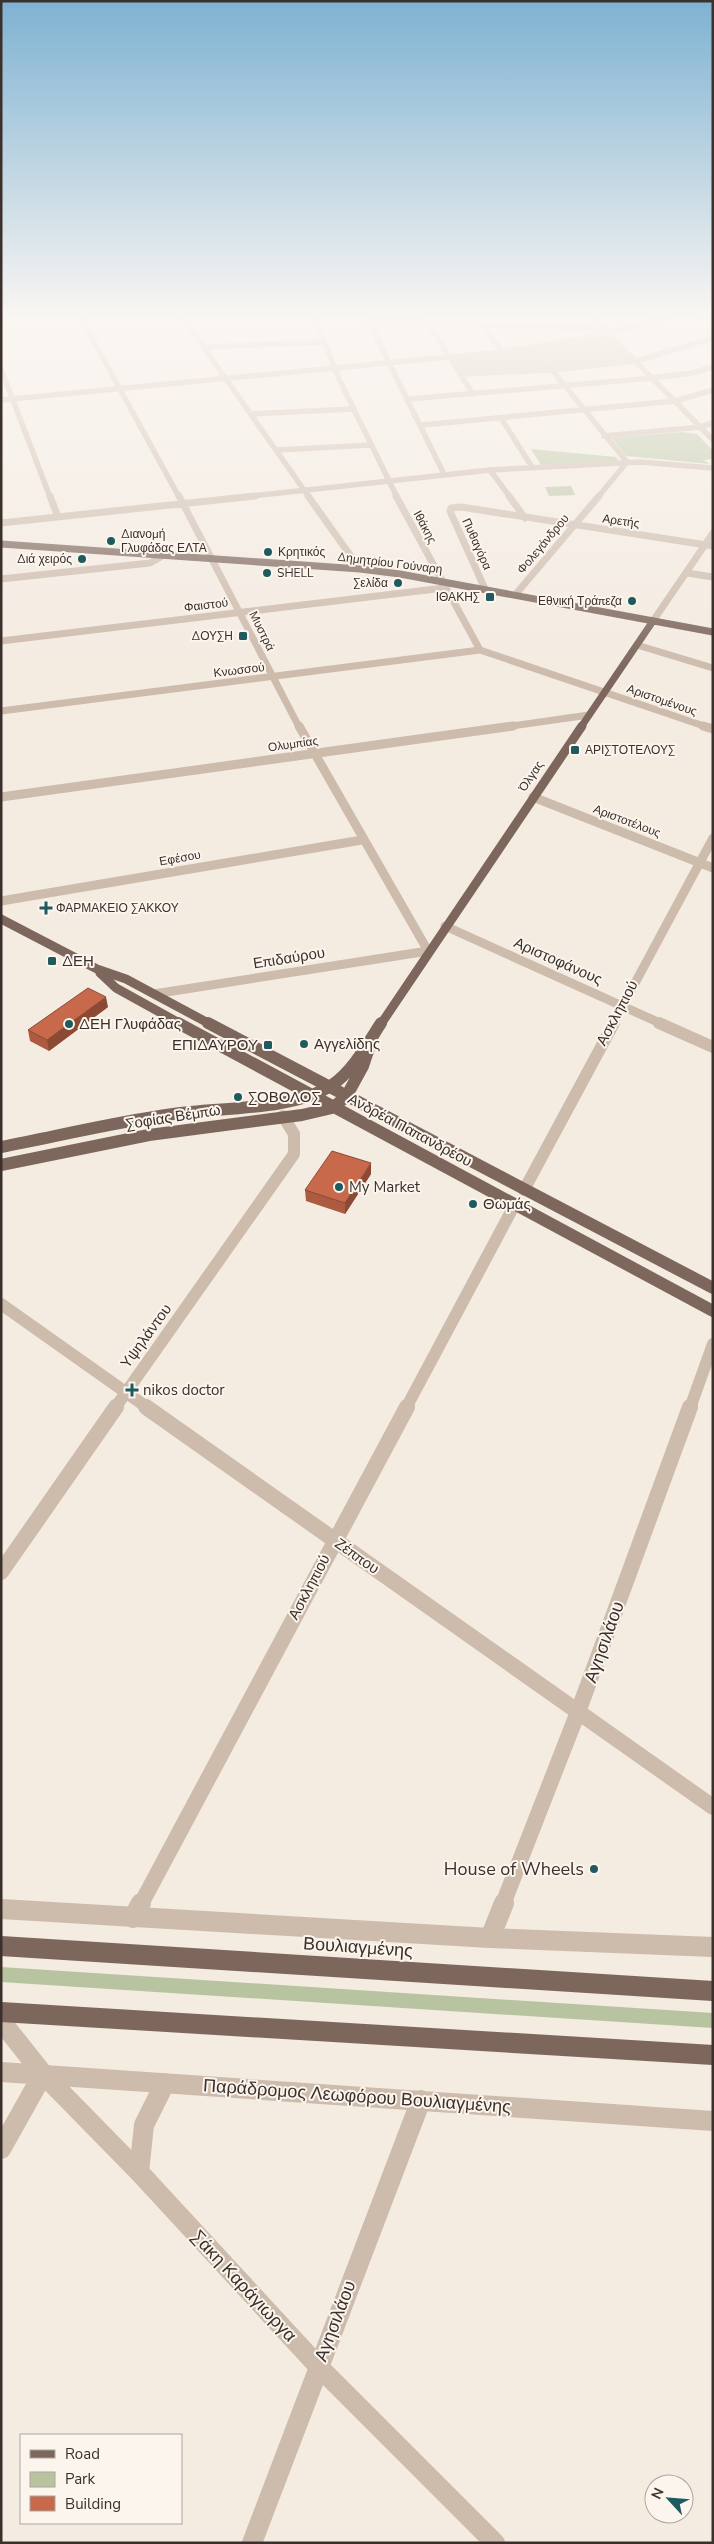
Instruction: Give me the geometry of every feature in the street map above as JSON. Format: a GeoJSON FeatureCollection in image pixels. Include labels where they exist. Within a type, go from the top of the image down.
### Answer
{"type":"FeatureCollection","features":[{"type":"Feature","properties":{"kind":"main road","name":"Δημητρίου Γούναρη"},"geometry":{"type":"LineString","coordinates":[[1,544],[360,569],[442,584],[485,589],[713,632]]}},
{"type":"Feature","properties":{"kind":"main road","name":"Όλγας"},"geometry":{"type":"LineString","coordinates":[[329,1088],[361,1053],[371,1035],[653,621]]}},
{"type":"Feature","properties":{"kind":"main road","name":"Ανδρέα Παπανδρέου"},"geometry":{"type":"LineString","coordinates":[[1,919],[96,970],[126,979],[346,1097],[713,1288]]}},
{"type":"Feature","properties":{"kind":"main road","name":"Ανδρέα Παπανδρέου"},"geometry":{"type":"LineString","coordinates":[[96,970],[116,988],[308,1095],[713,1311]]}},
{"type":"Feature","properties":{"kind":"main road","name":"Όλγας"},"geometry":{"type":"LineString","coordinates":[[346,1097],[363,1066],[371,1035]]}},
{"type":"Feature","properties":{"kind":"main road","name":"Σοφίας Βέμπω"},"geometry":{"type":"LineString","coordinates":[[1,1147],[162,1116],[278,1102],[329,1088]]}},
{"type":"Feature","properties":{"kind":"main road","name":"Σοφίας Βέμπω"},"geometry":{"type":"LineString","coordinates":[[1,1165],[149,1135],[332,1108],[346,1097]]}},
{"type":"Feature","properties":{"kind":"main road","name":"Βουλιαγμένης"},"geometry":{"type":"LineString","coordinates":[[1,1946],[713,1991]]}},
{"type":"Feature","properties":{"kind":"main road"},"geometry":{"type":"LineString","coordinates":[[1,2012],[713,2055]]}},
{"type":"Feature","properties":{"kind":"street"},"geometry":{"type":"LineString","coordinates":[[27,437],[58,517]]}},
{"type":"Feature","properties":{"kind":"street","name":"Μυστρά"},"geometry":{"type":"LineString","coordinates":[[146,437],[213,558],[272,677],[313,754],[428,951]]}},
{"type":"Feature","properties":{"kind":"street"},"geometry":{"type":"LineString","coordinates":[[267,437],[360,569]]}},
{"type":"Feature","properties":{"kind":"street","name":"Ιθάκης"},"geometry":{"type":"LineString","coordinates":[[367,437],[442,584],[480,650]]}},
{"type":"Feature","properties":{"kind":"street"},"geometry":{"type":"LineString","coordinates":[[427,437],[444,474]]}},
{"type":"Feature","properties":{"kind":"street"},"geometry":{"type":"LineString","coordinates":[[513,437],[532,467]]}},
{"type":"Feature","properties":{"kind":"street"},"geometry":{"type":"LineString","coordinates":[[605,437],[627,462]]}},
{"type":"Feature","properties":{"kind":"street"},"geometry":{"type":"LineString","coordinates":[[276,450],[371,446]]}},
{"type":"Feature","properties":{"kind":"street"},"geometry":{"type":"LineString","coordinates":[[1,522],[490,470],[627,462],[655,462],[713,468]]}},
{"type":"Feature","properties":{"kind":"street","name":"Φολεγάνδρου"},"geometry":{"type":"LineString","coordinates":[[515,595],[627,462]]}},
{"type":"Feature","properties":{"kind":"street"},"geometry":{"type":"LineString","coordinates":[[490,470],[525,518]]}},
{"type":"Feature","properties":{"kind":"street","name":"Αρετής"},"geometry":{"type":"LineString","coordinates":[[451,508],[461,507],[573,526],[713,546]]}},
{"type":"Feature","properties":{"kind":"street","name":"Πυθαγόρα"},"geometry":{"type":"LineString","coordinates":[[451,508],[450,510],[485,589]]}},
{"type":"Feature","properties":{"kind":"street","name":"Όλγας"},"geometry":{"type":"LineString","coordinates":[[653,621],[713,533]]}},
{"type":"Feature","properties":{"kind":"street"},"geometry":{"type":"LineString","coordinates":[[1,579],[150,563],[164,555]]}},
{"type":"Feature","properties":{"kind":"street"},"geometry":{"type":"LineString","coordinates":[[687,573],[713,577]]}},
{"type":"Feature","properties":{"kind":"street","name":"Φαιστού"},"geometry":{"type":"LineString","coordinates":[[1,641],[240,612],[442,584]]}},
{"type":"Feature","properties":{"kind":"street"},"geometry":{"type":"LineString","coordinates":[[637,645],[713,668]]}},
{"type":"Feature","properties":{"kind":"street"},"geometry":{"type":"LineString","coordinates":[[480,650],[605,692]]}},
{"type":"Feature","properties":{"kind":"street","name":"Κνωσσού"},"geometry":{"type":"LineString","coordinates":[[1,712],[480,650]]}},
{"type":"Feature","properties":{"kind":"street","name":"Αριστομένους"},"geometry":{"type":"LineString","coordinates":[[605,692],[713,729]]}},
{"type":"Feature","properties":{"kind":"street","name":"Ολυμπίας"},"geometry":{"type":"LineString","coordinates":[[1,797],[589,715]]}},
{"type":"Feature","properties":{"kind":"street","name":"Αριστοτέλους"},"geometry":{"type":"LineString","coordinates":[[533,797],[713,868]]}},
{"type":"Feature","properties":{"kind":"street","name":"Ασκληπιού"},"geometry":{"type":"LineString","coordinates":[[524,1190],[621,1006],[713,838]]}},
{"type":"Feature","properties":{"kind":"street","name":"Εφέσου"},"geometry":{"type":"LineString","coordinates":[[1,901],[362,840]]}},
{"type":"Feature","properties":{"kind":"street","name":"Αριστοφάνους"},"geometry":{"type":"LineString","coordinates":[[445,926],[713,1047]]}},
{"type":"Feature","properties":{"kind":"street","name":"Επιδαύρου"},"geometry":{"type":"LineString","coordinates":[[154,994],[428,951]]}},
{"type":"Feature","properties":{"kind":"street","name":"Υψηλάντου"},"geometry":{"type":"LineString","coordinates":[[1,1572],[294,1154],[296,1143],[295,1131],[284,1116]]}},
{"type":"Feature","properties":{"kind":"street","name":"Ασκληπιού"},"geometry":{"type":"LineString","coordinates":[[133,1918],[515,1204]]}},
{"type":"Feature","properties":{"kind":"street","name":"Ζέππου"},"geometry":{"type":"LineString","coordinates":[[1,1304],[713,1807]]}},
{"type":"Feature","properties":{"kind":"street","name":"Αγησιλάου"},"geometry":{"type":"LineString","coordinates":[[490,1938],[578,1712],[713,1344]]}},
{"type":"Feature","properties":{"kind":"street"},"geometry":{"type":"LineString","coordinates":[[1,1910],[490,1938],[713,1947]]}},
{"type":"Feature","properties":{"kind":"street","name":"Σάκη Καράγιωργα"},"geometry":{"type":"LineString","coordinates":[[1,2021],[43,2074],[139,2172],[318,2366],[495,2543]]}},
{"type":"Feature","properties":{"kind":"street","name":"Παράδρομος Λεωφόρου Βουλιαγμένης"},"geometry":{"type":"LineString","coordinates":[[1,2072],[713,2121]]}},
{"type":"Feature","properties":{"kind":"street"},"geometry":{"type":"LineString","coordinates":[[1,2149],[43,2074]]}},
{"type":"Feature","properties":{"kind":"street"},"geometry":{"type":"LineString","coordinates":[[139,2172],[139,2139],[149,2108],[165,2083]]}},
{"type":"Feature","properties":{"kind":"street","name":"Αγησιλάου"},"geometry":{"type":"LineString","coordinates":[[252,2543],[421,2100]]}},
{"type":"Feature","properties":{"kind":"green space"},"geometry":{"type":"Polygon","coordinates":[[[700,437],[713,451],[713,459],[703,460],[710,464],[626,456],[612,438],[700,437]]]}},
{"type":"Feature","properties":{"kind":"green space"},"geometry":{"type":"Polygon","coordinates":[[[531,449],[616,457],[619,462],[541,465],[531,449]]]}},
{"type":"Feature","properties":{"kind":"green space"},"geometry":{"type":"Polygon","coordinates":[[[571,486],[575,495],[549,496],[545,487],[571,486]]]}},
{"type":"Feature","properties":{"kind":"green space"},"geometry":{"type":"Polygon","coordinates":[[[1,1967],[713,2013],[713,2028],[1,1982],[1,1967]]]}},
{"type":"Feature","properties":{"kind":"building"},"geometry":{"type":"Polygon","coordinates":[[[88,988],[106,997],[47,1040],[28,1030],[88,988]]]}},
{"type":"Feature","properties":{"kind":"building","name":"My Market"},"geometry":{"type":"Polygon","coordinates":[[[332,1151],[371,1163],[345,1203],[305,1190],[332,1151]]]}},
{"type":"Feature","properties":{"kind":"place","name":"Διανομή Γλυφάδας ΕΛΤΑ"},"geometry":{"type":"Point","coordinates":[111,541]}},
{"type":"Feature","properties":{"kind":"place","name":"Κρητικός"},"geometry":{"type":"Point","coordinates":[268,552]}},
{"type":"Feature","properties":{"kind":"place","name":"Διά χειρός"},"geometry":{"type":"Point","coordinates":[82,559]}},
{"type":"Feature","properties":{"kind":"place","name":"SHELL"},"geometry":{"type":"Point","coordinates":[267,573]}},
{"type":"Feature","properties":{"kind":"place","name":"Σελίδα"},"geometry":{"type":"Point","coordinates":[398,583]}},
{"type":"Feature","properties":{"kind":"place","name":"ΙΘΑΚΗΣ"},"geometry":{"type":"Point","coordinates":[490,597]}},
{"type":"Feature","properties":{"kind":"place","name":"Εθνική Τράπεζα"},"geometry":{"type":"Point","coordinates":[632,601]}},
{"type":"Feature","properties":{"kind":"place","name":"ΔΟΥΣΗ"},"geometry":{"type":"Point","coordinates":[243,636]}},
{"type":"Feature","properties":{"kind":"place","name":"ΑΡΙΣΤΟΤΕΛΟΥΣ"},"geometry":{"type":"Point","coordinates":[575,750]}},
{"type":"Feature","properties":{"kind":"place","name":"ΦΑΡΜΑΚΕΙΟ ΣΑΚΚΟΥ"},"geometry":{"type":"Point","coordinates":[46,908]}},
{"type":"Feature","properties":{"kind":"place","name":"ΔΕΗ"},"geometry":{"type":"Point","coordinates":[52,961]}},
{"type":"Feature","properties":{"kind":"place","name":"ΔΕΗ Γλυφάδας"},"geometry":{"type":"Point","coordinates":[69,1024]}},
{"type":"Feature","properties":{"kind":"place","name":"Αγγελίδης"},"geometry":{"type":"Point","coordinates":[304,1044]}},
{"type":"Feature","properties":{"kind":"place","name":"ΕΠΙΔΑΥΡΟΥ"},"geometry":{"type":"Point","coordinates":[268,1045]}},
{"type":"Feature","properties":{"kind":"place","name":"ΣΟΒΟΛΟΣ"},"geometry":{"type":"Point","coordinates":[238,1097]}},
{"type":"Feature","properties":{"kind":"place","name":"My Market"},"geometry":{"type":"Point","coordinates":[339,1187]}},
{"type":"Feature","properties":{"kind":"place","name":"Θωμάς"},"geometry":{"type":"Point","coordinates":[473,1204]}},
{"type":"Feature","properties":{"kind":"place","name":"nikos doctor"},"geometry":{"type":"Point","coordinates":[132,1390]}},
{"type":"Feature","properties":{"kind":"place","name":"House of Wheels"},"geometry":{"type":"Point","coordinates":[594,1869]}}]}
